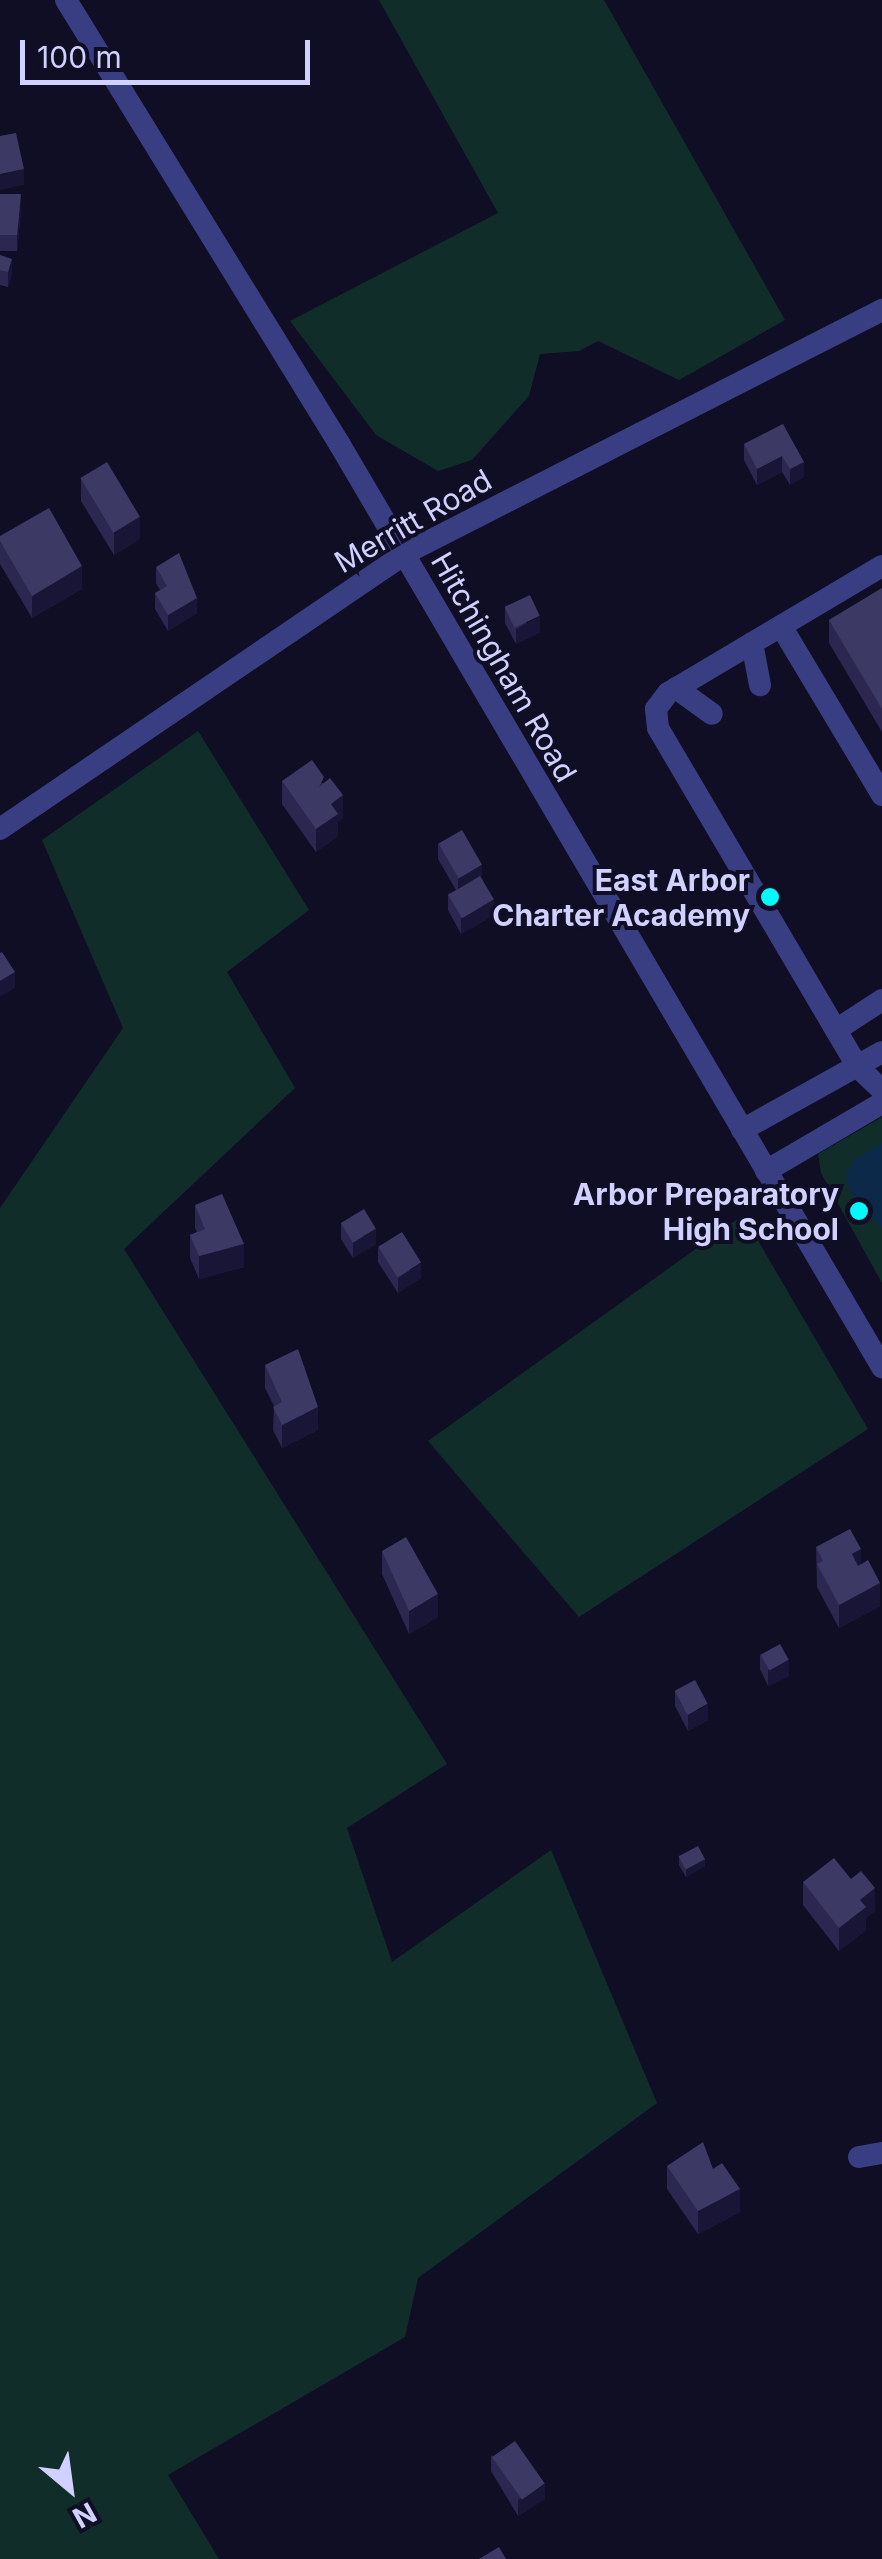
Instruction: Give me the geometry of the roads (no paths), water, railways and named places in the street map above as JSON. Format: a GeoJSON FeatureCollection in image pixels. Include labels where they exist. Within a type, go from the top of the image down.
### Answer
{"type":"FeatureCollection","features":[{"type":"Feature","properties":{"kind":"street","name":"Hitchingham Road"},"geometry":{"type":"LineString","coordinates":[[66,0],[404,554],[882,1367]]}},
{"type":"Feature","properties":{"kind":"street","name":"Merritt Road"},"geometry":{"type":"LineString","coordinates":[[0,830],[404,554],[882,310]]}},
{"type":"Feature","properties":{"kind":"street"},"geometry":{"type":"LineString","coordinates":[[882,566],[676,688],[656,709],[658,728],[836,1030],[858,1067],[882,1090]]}},
{"type":"Feature","properties":{"kind":"street"},"geometry":{"type":"LineString","coordinates":[[781,626],[882,795]]}},
{"type":"Feature","properties":{"kind":"street"},"geometry":{"type":"LineString","coordinates":[[752,643],[760,685]]}},
{"type":"Feature","properties":{"kind":"street"},"geometry":{"type":"LineString","coordinates":[[676,688],[697,697],[712,714]]}},
{"type":"Feature","properties":{"kind":"street"},"geometry":{"type":"LineString","coordinates":[[836,1030],[882,1000]]}},
{"type":"Feature","properties":{"kind":"street"},"geometry":{"type":"LineString","coordinates":[[742,1130],[882,1052]]}},
{"type":"Feature","properties":{"kind":"street"},"geometry":{"type":"LineString","coordinates":[[766,1171],[882,1103]]}},
{"type":"Feature","properties":{"kind":"water"},"geometry":{"type":"Polygon","coordinates":[[[882,1143],[882,1229],[849,1189],[846,1175],[853,1161],[882,1143]]]}},
{"type":"Feature","properties":{"kind":"place","name":"East Arbor Charter Academy"},"geometry":{"type":"Point","coordinates":[770,897]}},
{"type":"Feature","properties":{"kind":"place","name":"Arbor Preparatory High School"},"geometry":{"type":"Point","coordinates":[859,1211]}}]}
